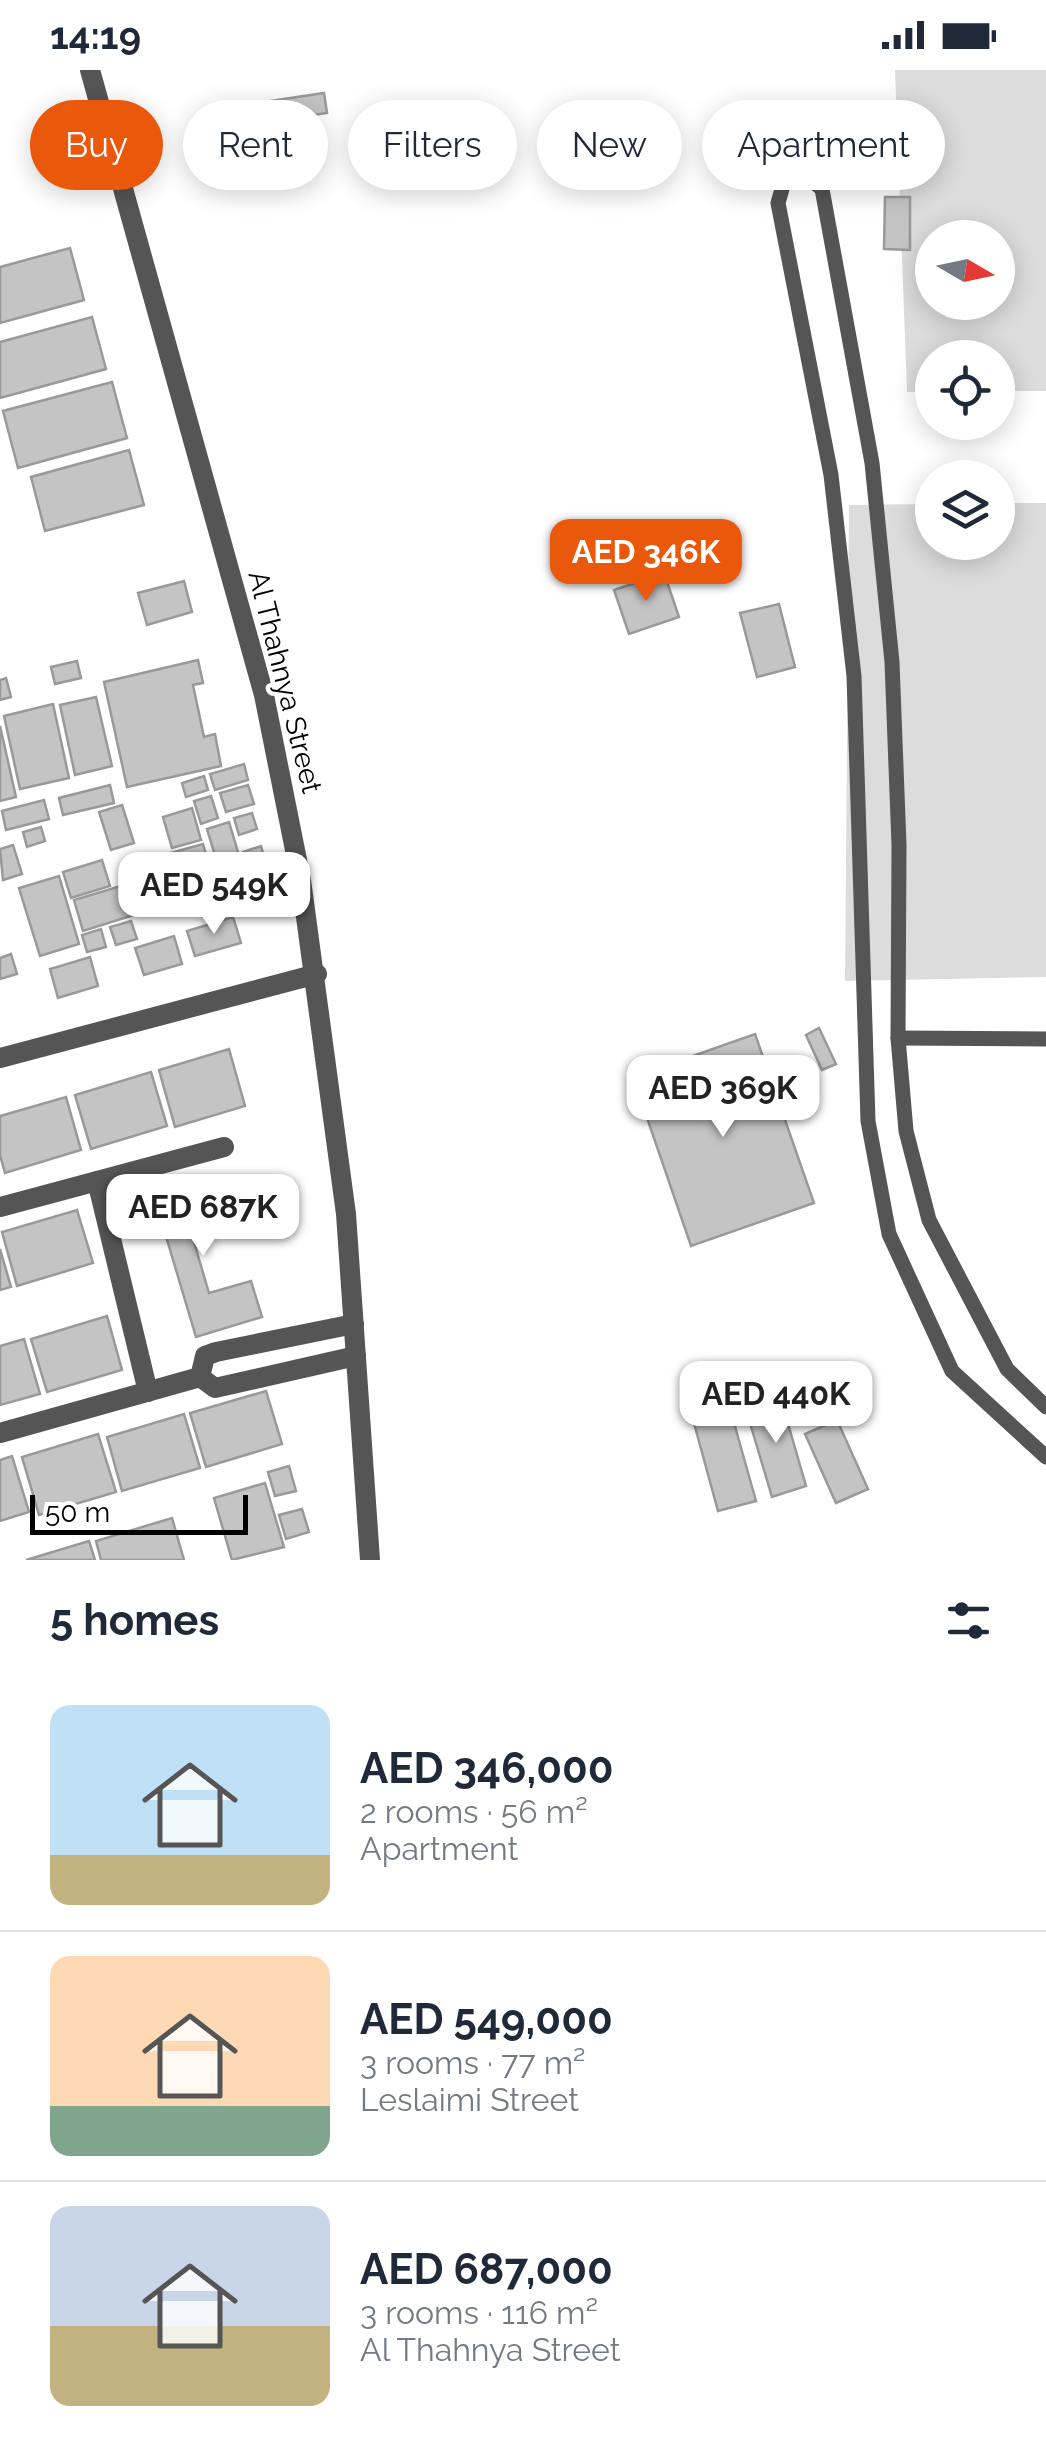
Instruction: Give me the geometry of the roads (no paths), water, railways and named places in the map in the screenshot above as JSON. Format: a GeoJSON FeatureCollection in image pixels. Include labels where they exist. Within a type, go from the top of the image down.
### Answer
{"type":"FeatureCollection","features":[{"type":"Feature","properties":{"kind":"street","name":"Al Thahnya Street"},"geometry":{"type":"LineString","coordinates":[[90,70],[264,695],[316,974],[338,1145],[370,1560]]}},
{"type":"Feature","properties":{"kind":"street"},"geometry":{"type":"LineString","coordinates":[[0,1058],[316,974]]}},
{"type":"Feature","properties":{"kind":"street"},"geometry":{"type":"LineString","coordinates":[[0,1208],[224,1146]]}},
{"type":"Feature","properties":{"kind":"street"},"geometry":{"type":"LineString","coordinates":[[96,1181],[148,1392]]}},
{"type":"Feature","properties":{"kind":"street"},"geometry":{"type":"LineString","coordinates":[[200,1377],[205,1356],[216,1352],[354,1324]]}},
{"type":"Feature","properties":{"kind":"street"},"geometry":{"type":"LineString","coordinates":[[200,1377],[215,1388],[356,1356]]}},
{"type":"Feature","properties":{"kind":"street"},"geometry":{"type":"LineString","coordinates":[[0,1433],[200,1377]]}},
{"type":"Feature","properties":{"kind":"lane"},"geometry":{"type":"LineString","coordinates":[[1046,1407],[1007,1369],[929,1220],[906,1131],[898,1038],[899,845],[892,662],[872,463],[822,189],[809,178],[797,179],[784,182],[778,203],[831,475],[854,676],[868,1121],[888,1234],[952,1371],[1046,1457]]}},
{"type":"Feature","properties":{"kind":"lane"},"geometry":{"type":"LineString","coordinates":[[898,1038],[1046,1039]]}}]}
